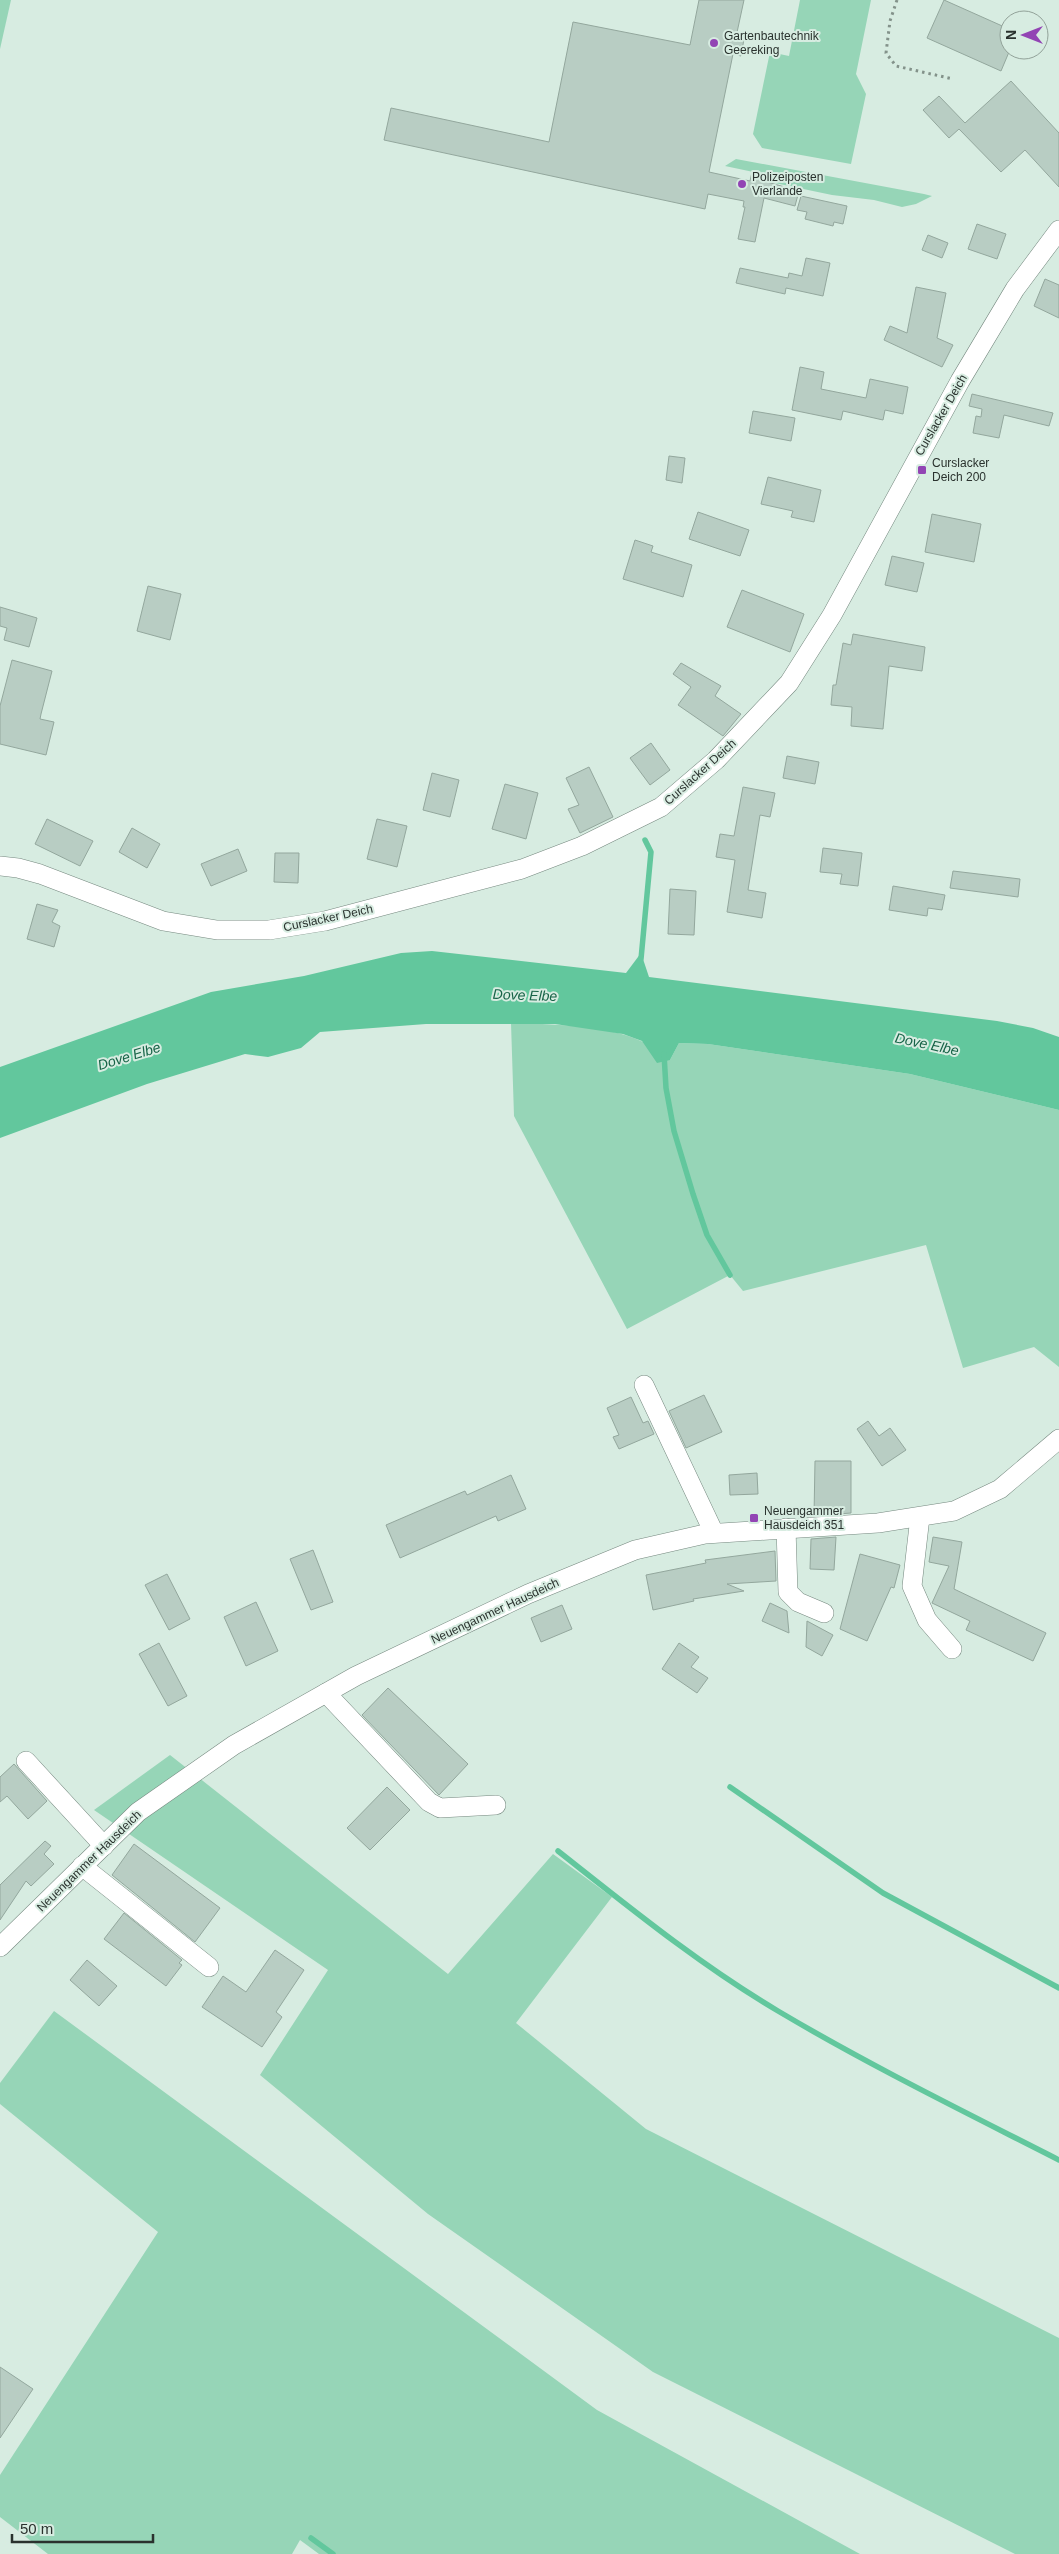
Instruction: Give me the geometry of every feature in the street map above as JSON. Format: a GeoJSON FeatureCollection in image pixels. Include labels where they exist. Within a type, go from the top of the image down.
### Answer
{"type":"FeatureCollection","features":[{"type":"Feature","properties":{"kind":"street","name":"Curslacker Deich"},"geometry":{"type":"LineString","coordinates":[[0,866],[18,868],[40,874],[163,920],[217,930],[269,930],[325,921],[522,869],[582,846],[661,807],[716,760],[789,683],[832,615],[960,381],[1015,289],[1059,230]]}},
{"type":"Feature","properties":{"kind":"street"},"geometry":{"type":"LineString","coordinates":[[644,1385],[714,1533]]}},
{"type":"Feature","properties":{"kind":"street","name":"Neuengammer Hausdeich"},"geometry":{"type":"LineString","coordinates":[[0,1947],[138,1812],[234,1745],[356,1676],[546,1587],[636,1550],[714,1533],[878,1523],[920,1518],[954,1511],[1000,1489],[1059,1439]]}},
{"type":"Feature","properties":{"kind":"street"},"geometry":{"type":"LineString","coordinates":[[920,1518],[912,1586],[926,1620],[952,1649]]}},
{"type":"Feature","properties":{"kind":"street"},"geometry":{"type":"LineString","coordinates":[[786,1528],[788,1592],[798,1602],[824,1613]]}},
{"type":"Feature","properties":{"kind":"street"},"geometry":{"type":"LineString","coordinates":[[326,1693],[429,1802],[440,1808],[496,1805]]}},
{"type":"Feature","properties":{"kind":"street"},"geometry":{"type":"LineString","coordinates":[[26,1761],[104,1846]]}},
{"type":"Feature","properties":{"kind":"street"},"geometry":{"type":"LineString","coordinates":[[82,1866],[209,1968]]}},
{"type":"Feature","properties":{"kind":"path"},"geometry":{"type":"LineString","coordinates":[[897,0],[890,21],[886,53],[896,66],[953,79]]}},
{"type":"Feature","properties":{"kind":"shaded area"},"geometry":{"type":"Polygon","coordinates":[[[0,0],[11,0],[0,49],[0,0]]]}},
{"type":"Feature","properties":{"kind":"shaded area"},"geometry":{"type":"Polygon","coordinates":[[[800,0],[871,0],[856,74],[866,94],[851,164],[762,148],[753,134],[770,52],[789,56],[800,0]]]}},
{"type":"Feature","properties":{"kind":"shaded area"},"geometry":{"type":"Polygon","coordinates":[[[736,159],[932,196],[916,204],[902,207],[874,200],[832,195],[770,182],[768,175],[725,166],[736,159]]]}},
{"type":"Feature","properties":{"kind":"shaded area"},"geometry":{"type":"Polygon","coordinates":[[[511,1023],[578,1026],[612,1032],[645,1043],[670,1060],[679,1043],[708,1044],[910,1074],[1059,1110],[1059,1367],[1034,1347],[963,1368],[926,1245],[743,1291],[730,1275],[627,1329],[514,1116],[511,1023]]]}},
{"type":"Feature","properties":{"kind":"shaded area"},"geometry":{"type":"Polygon","coordinates":[[[170,1755],[448,1974],[553,1854],[612,1897],[516,2023],[646,2129],[1059,2338],[1059,2554],[1015,2554],[653,2372],[428,2214],[260,2075],[328,1970],[94,1810],[170,1755]]]}},
{"type":"Feature","properties":{"kind":"shaded area"},"geometry":{"type":"Polygon","coordinates":[[[54,2011],[597,2410],[860,2554],[319,2554],[300,2540],[292,2554],[48,2554],[0,2517],[0,2475],[158,2232],[0,2104],[0,2083],[54,2011]]]}},
{"type":"Feature","properties":{"kind":"water","name":"Dove Elbe"},"geometry":{"type":"Polygon","coordinates":[[[432,951],[626,973],[641,953],[649,977],[997,1021],[1033,1028],[1059,1037],[1059,1110],[910,1074],[708,1044],[679,1043],[670,1060],[657,1063],[642,1041],[623,1034],[555,1024],[426,1024],[320,1032],[301,1048],[268,1057],[245,1054],[147,1084],[0,1138],[0,1067],[211,992],[304,976],[401,953],[432,951]]]}},
{"type":"Feature","properties":{"kind":"building"},"geometry":{"type":"Polygon","coordinates":[[[699,0],[744,0],[736,37],[744,39],[741,56],[733,54],[709,172],[750,181],[752,172],[768,175],[767,182],[799,191],[795,206],[764,198],[755,242],[738,239],[745,207],[743,207],[744,201],[708,194],[705,209],[384,140],[391,108],[549,142],[573,22],[690,45],[699,0]]]}},
{"type":"Feature","properties":{"kind":"building"},"geometry":{"type":"Polygon","coordinates":[[[944,0],[999,25],[999,60],[1006,60],[1001,71],[927,38],[944,0]]]}},
{"type":"Feature","properties":{"kind":"building"},"geometry":{"type":"Polygon","coordinates":[[[1011,81],[1059,133],[1059,187],[1025,150],[1001,172],[959,129],[949,138],[923,110],[939,96],[965,123],[1011,81]]]}},
{"type":"Feature","properties":{"kind":"building"},"geometry":{"type":"Polygon","coordinates":[[[801,196],[847,206],[843,224],[834,222],[833,226],[805,219],[807,212],[797,210],[801,196]]]}},
{"type":"Feature","properties":{"kind":"building"},"geometry":{"type":"Polygon","coordinates":[[[977,224],[1006,234],[997,259],[968,249],[977,224]]]}},
{"type":"Feature","properties":{"kind":"building"},"geometry":{"type":"Polygon","coordinates":[[[928,235],[948,243],[942,258],[922,250],[928,235]]]}},
{"type":"Feature","properties":{"kind":"building"},"geometry":{"type":"Polygon","coordinates":[[[806,258],[830,263],[823,296],[786,288],[785,294],[736,283],[740,268],[788,278],[789,273],[802,276],[806,258]]]}},
{"type":"Feature","properties":{"kind":"building"},"geometry":{"type":"Polygon","coordinates":[[[1045,279],[1059,285],[1059,318],[1034,306],[1045,279]]]}},
{"type":"Feature","properties":{"kind":"building"},"geometry":{"type":"Polygon","coordinates":[[[916,287],[946,293],[937,338],[953,345],[942,367],[884,340],[890,326],[907,333],[916,287]]]}},
{"type":"Feature","properties":{"kind":"building"},"geometry":{"type":"Polygon","coordinates":[[[800,367],[824,372],[821,389],[866,398],[870,379],[908,387],[903,414],[885,410],[883,420],[843,411],[841,420],[792,410],[800,367]]]}},
{"type":"Feature","properties":{"kind":"building"},"geometry":{"type":"Polygon","coordinates":[[[972,394],[1053,413],[1049,426],[1004,415],[999,438],[973,433],[976,416],[981,417],[982,409],[969,406],[972,394]]]}},
{"type":"Feature","properties":{"kind":"building"},"geometry":{"type":"Polygon","coordinates":[[[753,411],[795,418],[791,441],[749,433],[753,411]]]}},
{"type":"Feature","properties":{"kind":"building"},"geometry":{"type":"Polygon","coordinates":[[[669,456],[685,458],[682,483],[666,480],[669,456]]]}},
{"type":"Feature","properties":{"kind":"building"},"geometry":{"type":"Polygon","coordinates":[[[768,477],[821,490],[814,522],[791,517],[793,511],[761,504],[768,477]]]}},
{"type":"Feature","properties":{"kind":"building"},"geometry":{"type":"Polygon","coordinates":[[[698,512],[749,530],[740,556],[689,539],[698,512]]]}},
{"type":"Feature","properties":{"kind":"building"},"geometry":{"type":"Polygon","coordinates":[[[932,514],[981,524],[974,562],[925,552],[932,514]]]}},
{"type":"Feature","properties":{"kind":"building"},"geometry":{"type":"Polygon","coordinates":[[[635,540],[653,546],[651,552],[692,565],[683,597],[623,579],[635,540]]]}},
{"type":"Feature","properties":{"kind":"building"},"geometry":{"type":"Polygon","coordinates":[[[892,556],[924,563],[917,592],[885,585],[892,556]]]}},
{"type":"Feature","properties":{"kind":"building"},"geometry":{"type":"Polygon","coordinates":[[[148,586],[181,594],[170,640],[137,631],[148,586]]]}},
{"type":"Feature","properties":{"kind":"building"},"geometry":{"type":"Polygon","coordinates":[[[742,590],[804,614],[790,652],[727,627],[742,590]]]}},
{"type":"Feature","properties":{"kind":"building"},"geometry":{"type":"Polygon","coordinates":[[[0,607],[37,618],[29,647],[4,640],[7,628],[0,626],[0,607]]]}},
{"type":"Feature","properties":{"kind":"building"},"geometry":{"type":"Polygon","coordinates":[[[853,634],[925,647],[922,671],[889,666],[883,729],[851,726],[852,707],[831,705],[833,685],[836,685],[843,643],[851,645],[853,634]]]}},
{"type":"Feature","properties":{"kind":"building"},"geometry":{"type":"Polygon","coordinates":[[[12,660],[52,671],[40,719],[54,722],[46,755],[0,744],[0,706],[12,660]]]}},
{"type":"Feature","properties":{"kind":"building"},"geometry":{"type":"Polygon","coordinates":[[[681,663],[721,686],[715,696],[741,714],[723,736],[678,705],[691,687],[673,674],[681,663]]]}},
{"type":"Feature","properties":{"kind":"building"},"geometry":{"type":"Polygon","coordinates":[[[651,743],[670,770],[650,785],[630,758],[651,743]]]}},
{"type":"Feature","properties":{"kind":"building"},"geometry":{"type":"Polygon","coordinates":[[[787,756],[819,762],[815,784],[783,778],[787,756]]]}},
{"type":"Feature","properties":{"kind":"building"},"geometry":{"type":"Polygon","coordinates":[[[589,767],[613,817],[580,833],[568,809],[579,805],[566,778],[589,767]]]}},
{"type":"Feature","properties":{"kind":"building"},"geometry":{"type":"Polygon","coordinates":[[[432,773],[459,780],[450,817],[423,810],[432,773]]]}},
{"type":"Feature","properties":{"kind":"building"},"geometry":{"type":"Polygon","coordinates":[[[505,784],[538,793],[526,839],[492,829],[505,784]]]}},
{"type":"Feature","properties":{"kind":"building"},"geometry":{"type":"Polygon","coordinates":[[[743,787],[775,793],[770,817],[760,815],[748,890],[766,893],[762,918],[727,912],[735,860],[716,857],[720,834],[734,836],[743,787]]]}},
{"type":"Feature","properties":{"kind":"building"},"geometry":{"type":"Polygon","coordinates":[[[47,819],[93,841],[80,866],[35,844],[47,819]]]}},
{"type":"Feature","properties":{"kind":"building"},"geometry":{"type":"Polygon","coordinates":[[[377,819],[407,826],[397,867],[367,859],[377,819]]]}},
{"type":"Feature","properties":{"kind":"building"},"geometry":{"type":"Polygon","coordinates":[[[132,828],[160,844],[147,868],[119,852],[132,828]]]}},
{"type":"Feature","properties":{"kind":"building"},"geometry":{"type":"Polygon","coordinates":[[[823,848],[862,853],[858,886],[840,884],[842,874],[820,872],[823,848]]]}},
{"type":"Feature","properties":{"kind":"building"},"geometry":{"type":"Polygon","coordinates":[[[238,849],[247,871],[211,886],[201,864],[238,849]]]}},
{"type":"Feature","properties":{"kind":"building"},"geometry":{"type":"Polygon","coordinates":[[[275,853],[299,853],[298,883],[274,882],[275,853]]]}},
{"type":"Feature","properties":{"kind":"building"},"geometry":{"type":"Polygon","coordinates":[[[953,871],[1020,879],[1018,897],[950,888],[953,871]]]}},
{"type":"Feature","properties":{"kind":"building"},"geometry":{"type":"Polygon","coordinates":[[[893,886],[945,895],[942,910],[928,908],[927,916],[889,910],[893,886]]]}},
{"type":"Feature","properties":{"kind":"building"},"geometry":{"type":"Polygon","coordinates":[[[670,889],[696,891],[694,935],[668,934],[670,889]]]}},
{"type":"Feature","properties":{"kind":"building"},"geometry":{"type":"Polygon","coordinates":[[[37,904],[58,910],[52,922],[60,926],[54,947],[27,939],[37,904]]]}},
{"type":"Feature","properties":{"kind":"building"},"geometry":{"type":"Polygon","coordinates":[[[704,1395],[722,1432],[686,1448],[669,1411],[704,1395]]]}},
{"type":"Feature","properties":{"kind":"building"},"geometry":{"type":"Polygon","coordinates":[[[631,1397],[643,1423],[648,1421],[654,1434],[619,1449],[613,1437],[619,1435],[607,1408],[631,1397]]]}},
{"type":"Feature","properties":{"kind":"building"},"geometry":{"type":"Polygon","coordinates":[[[868,1421],[879,1436],[890,1428],[906,1450],[882,1466],[857,1429],[868,1421]]]}},
{"type":"Feature","properties":{"kind":"building"},"geometry":{"type":"Polygon","coordinates":[[[815,1461],[851,1461],[851,1513],[814,1516],[815,1461]]]}},
{"type":"Feature","properties":{"kind":"building"},"geometry":{"type":"Polygon","coordinates":[[[757,1473],[758,1494],[730,1495],[729,1475],[757,1473]]]}},
{"type":"Feature","properties":{"kind":"building"},"geometry":{"type":"Polygon","coordinates":[[[511,1475],[526,1509],[498,1521],[496,1516],[400,1558],[386,1525],[465,1491],[467,1495],[511,1475]]]}},
{"type":"Feature","properties":{"kind":"building"},"geometry":{"type":"Polygon","coordinates":[[[836,1537],[834,1570],[810,1569],[811,1539],[836,1537]]]}},
{"type":"Feature","properties":{"kind":"building"},"geometry":{"type":"Polygon","coordinates":[[[933,1537],[962,1542],[954,1589],[1046,1633],[1033,1661],[966,1630],[970,1621],[932,1603],[949,1566],[929,1562],[933,1537]]]}},
{"type":"Feature","properties":{"kind":"building"},"geometry":{"type":"Polygon","coordinates":[[[313,1550],[333,1602],[311,1610],[290,1559],[313,1550]]]}},
{"type":"Feature","properties":{"kind":"building"},"geometry":{"type":"Polygon","coordinates":[[[775,1551],[776,1581],[727,1584],[744,1591],[693,1599],[694,1601],[653,1610],[646,1575],[706,1563],[705,1560],[775,1551]]]}},
{"type":"Feature","properties":{"kind":"building"},"geometry":{"type":"Polygon","coordinates":[[[860,1554],[900,1565],[894,1588],[891,1587],[867,1641],[840,1629],[860,1554]]]}},
{"type":"Feature","properties":{"kind":"building"},"geometry":{"type":"Polygon","coordinates":[[[167,1574],[190,1619],[169,1630],[145,1585],[167,1574]]]}},
{"type":"Feature","properties":{"kind":"building"},"geometry":{"type":"Polygon","coordinates":[[[256,1602],[278,1651],[246,1666],[224,1617],[256,1602]]]}},
{"type":"Feature","properties":{"kind":"building"},"geometry":{"type":"Polygon","coordinates":[[[770,1603],[787,1611],[789,1633],[762,1621],[770,1603]]]}},
{"type":"Feature","properties":{"kind":"building"},"geometry":{"type":"Polygon","coordinates":[[[562,1605],[572,1629],[541,1642],[531,1618],[562,1605]]]}},
{"type":"Feature","properties":{"kind":"building"},"geometry":{"type":"Polygon","coordinates":[[[807,1621],[833,1635],[822,1656],[806,1647],[807,1621]]]}},
{"type":"Feature","properties":{"kind":"building"},"geometry":{"type":"Polygon","coordinates":[[[159,1643],[187,1696],[168,1706],[139,1654],[159,1643]]]}},
{"type":"Feature","properties":{"kind":"building"},"geometry":{"type":"Polygon","coordinates":[[[679,1643],[699,1657],[691,1667],[708,1678],[697,1693],[662,1669],[679,1643]]]}},
{"type":"Feature","properties":{"kind":"building"},"geometry":{"type":"Polygon","coordinates":[[[388,1688],[468,1764],[439,1795],[362,1715],[388,1688]]]}},
{"type":"Feature","properties":{"kind":"building"},"geometry":{"type":"Polygon","coordinates":[[[14,1764],[47,1801],[28,1819],[7,1796],[0,1802],[0,1777],[14,1764]]]}},
{"type":"Feature","properties":{"kind":"building"},"geometry":{"type":"Polygon","coordinates":[[[387,1787],[410,1810],[370,1850],[347,1828],[387,1787]]]}},
{"type":"Feature","properties":{"kind":"building"},"geometry":{"type":"Polygon","coordinates":[[[45,1841],[51,1846],[44,1854],[54,1864],[31,1886],[26,1881],[0,1920],[0,1885],[45,1841]]]}},
{"type":"Feature","properties":{"kind":"building"},"geometry":{"type":"Polygon","coordinates":[[[134,1844],[220,1908],[195,1942],[112,1875],[134,1844]]]}},
{"type":"Feature","properties":{"kind":"building"},"geometry":{"type":"Polygon","coordinates":[[[124,1913],[182,1960],[179,1963],[182,1965],[166,1986],[104,1939],[124,1913]]]}},
{"type":"Feature","properties":{"kind":"building"},"geometry":{"type":"Polygon","coordinates":[[[275,1950],[304,1970],[276,2012],[282,2017],[262,2047],[202,2007],[223,1976],[246,1992],[275,1950]]]}},
{"type":"Feature","properties":{"kind":"building"},"geometry":{"type":"Polygon","coordinates":[[[87,1960],[117,1986],[99,2006],[70,1980],[87,1960]]]}},
{"type":"Feature","properties":{"kind":"building"},"geometry":{"type":"Polygon","coordinates":[[[0,2367],[33,2389],[0,2438],[0,2367]]]}},
{"type":"Feature","properties":{"kind":"waterway"},"geometry":{"type":"LineString","coordinates":[[641,959],[651,852],[645,840]]}},
{"type":"Feature","properties":{"kind":"waterway"},"geometry":{"type":"LineString","coordinates":[[664,1054],[666,1088],[674,1131],[707,1235],[730,1275]]}},
{"type":"Feature","properties":{"kind":"waterway"},"geometry":{"type":"LineString","coordinates":[[730,1787],[883,1893],[1059,1988]]}},
{"type":"Feature","properties":{"kind":"waterway"},"geometry":{"type":"LineString","coordinates":[[558,1851],[665,1935],[778,2011],[882,2069],[1059,2160]]}},
{"type":"Feature","properties":{"kind":"waterway"},"geometry":{"type":"LineString","coordinates":[[311,2538],[333,2554]]}},
{"type":"Feature","properties":{"kind":"place","name":"Gartenbautechnik Geereking"},"geometry":{"type":"Point","coordinates":[714,43]}},
{"type":"Feature","properties":{"kind":"place","name":"Polizeiposten Vierlande"},"geometry":{"type":"Point","coordinates":[742,184]}},
{"type":"Feature","properties":{"kind":"place","name":"Curslacker Deich 200"},"geometry":{"type":"Point","coordinates":[922,470]}},
{"type":"Feature","properties":{"kind":"place","name":"Neuengammer Hausdeich 351"},"geometry":{"type":"Point","coordinates":[754,1518]}}]}
